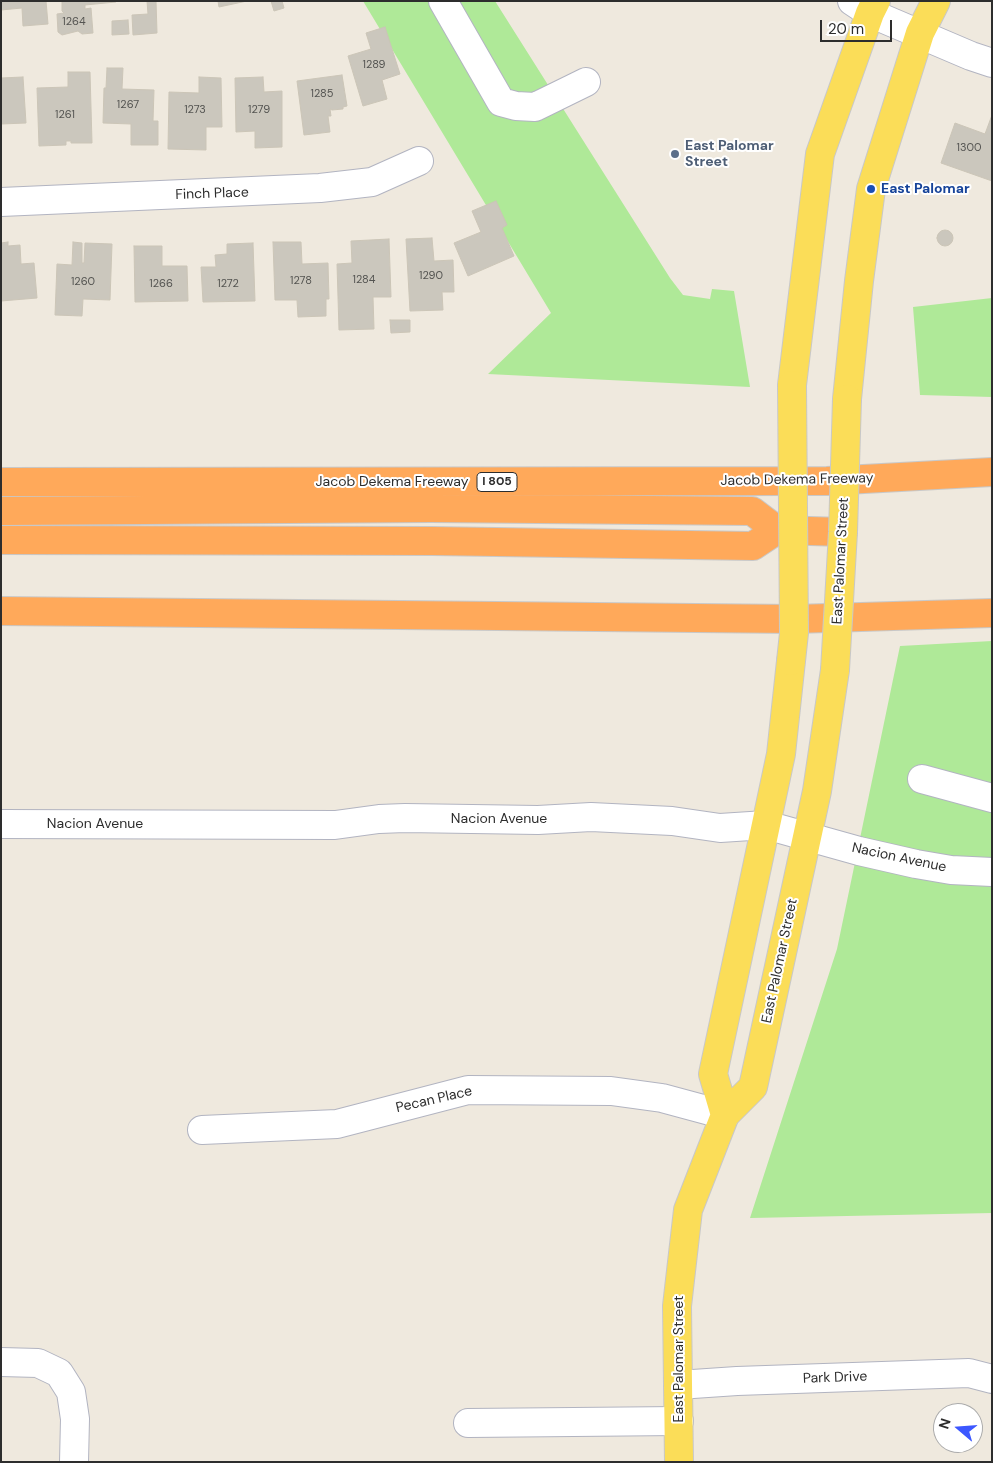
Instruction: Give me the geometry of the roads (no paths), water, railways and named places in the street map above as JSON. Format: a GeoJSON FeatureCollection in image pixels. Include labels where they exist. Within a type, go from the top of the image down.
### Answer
{"type":"FeatureCollection","features":[{"type":"Feature","properties":{"kind":"highway","name":"Jacob Dekema Freeway"},"geometry":{"type":"LineString","coordinates":[[1,482],[827,481],[992,472]]}},
{"type":"Feature","properties":{"kind":"highway"},"geometry":{"type":"LineString","coordinates":[[1,510],[431,508],[752,511],[786,530],[843,532]]}},
{"type":"Feature","properties":{"kind":"highway"},"geometry":{"type":"LineString","coordinates":[[1,540],[432,541],[753,546],[786,530]]}},
{"type":"Feature","properties":{"kind":"highway"},"geometry":{"type":"LineString","coordinates":[[1,611],[795,620],[992,612]]}},
{"type":"Feature","properties":{"kind":"main road","name":"East Palomar Street"},"geometry":{"type":"LineString","coordinates":[[679,1462],[677,1306],[688,1210],[725,1115],[753,1087],[818,791],[835,670],[843,532],[847,399],[859,281],[872,189],[920,33],[936,1]]}},
{"type":"Feature","properties":{"kind":"main road"},"geometry":{"type":"LineString","coordinates":[[725,1115],[713,1074],[782,754],[794,633],[786,530],[792,386],[820,154],[866,5]]}},
{"type":"Feature","properties":{"kind":"street"},"geometry":{"type":"LineString","coordinates":[[443,1],[501,102],[516,106],[535,107],[586,82]]}},
{"type":"Feature","properties":{"kind":"street"},"geometry":{"type":"LineString","coordinates":[[866,5],[920,33],[971,56],[992,63]]}},
{"type":"Feature","properties":{"kind":"street","name":"Finch Place"},"geometry":{"type":"LineString","coordinates":[[1,202],[320,188],[372,182],[419,162]]}},
{"type":"Feature","properties":{"kind":"street"},"geometry":{"type":"LineString","coordinates":[[922,779],[992,798]]}},
{"type":"Feature","properties":{"kind":"street","name":"Nacion Avenue"},"geometry":{"type":"LineString","coordinates":[[1,824],[335,825],[388,819],[538,820],[591,817],[672,822],[720,828],[766,825],[859,851],[916,864],[951,870],[992,872]]}},
{"type":"Feature","properties":{"kind":"street","name":"Pecan Place"},"geometry":{"type":"LineString","coordinates":[[202,1130],[337,1124],[468,1090],[611,1091],[662,1098],[725,1115]]}},
{"type":"Feature","properties":{"kind":"street"},"geometry":{"type":"LineString","coordinates":[[1,1362],[38,1363],[59,1373],[70,1392],[75,1419],[74,1462]]}},
{"type":"Feature","properties":{"kind":"street","name":"Park Drive"},"geometry":{"type":"LineString","coordinates":[[678,1385],[737,1381],[969,1373],[992,1379]]}},
{"type":"Feature","properties":{"kind":"street"},"geometry":{"type":"LineString","coordinates":[[468,1423],[679,1421]]}},
{"type":"Feature","properties":{"kind":"place","name":"East Palomar Street"},"geometry":{"type":"Point","coordinates":[675,154]}},
{"type":"Feature","properties":{"kind":"place","name":"East Palomar"},"geometry":{"type":"Point","coordinates":[871,189]}}]}
